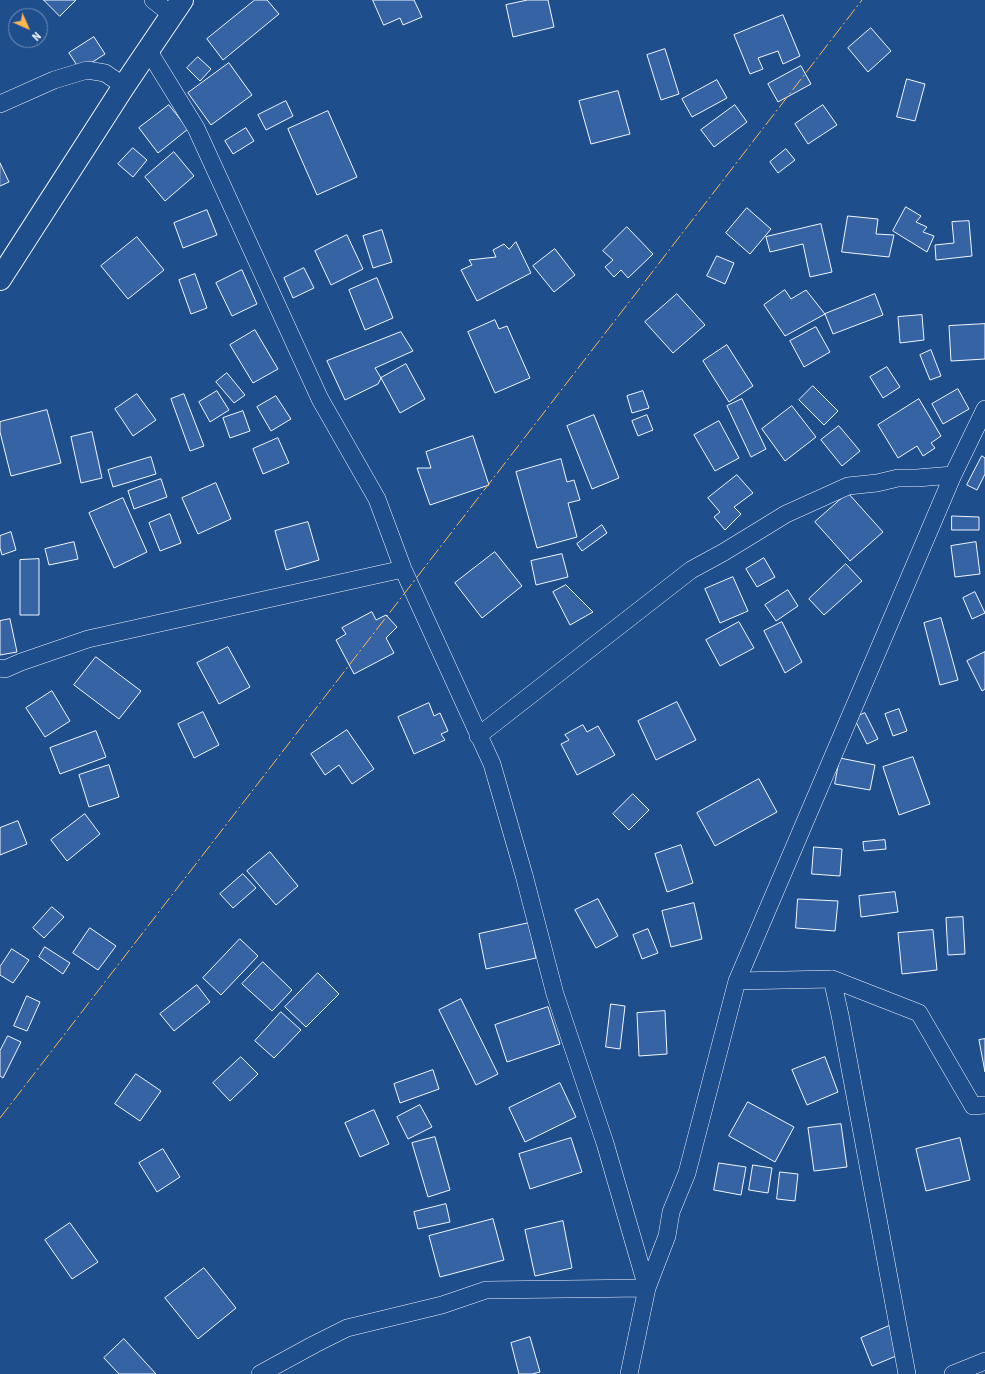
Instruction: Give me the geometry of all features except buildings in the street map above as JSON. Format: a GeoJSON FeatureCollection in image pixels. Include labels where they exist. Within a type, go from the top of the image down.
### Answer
{"type":"FeatureCollection","features":[{"type":"Feature","properties":{"kind":"main road"},"geometry":{"type":"LineString","coordinates":[[0,279],[124,86],[177,8]]}},
{"type":"Feature","properties":{"kind":"street"},"geometry":{"type":"LineString","coordinates":[[153,0],[177,8]]}},
{"type":"Feature","properties":{"kind":"street"},"geometry":{"type":"LineString","coordinates":[[148,50],[196,128],[320,399],[377,499],[403,569],[492,764],[524,875],[555,994],[605,1143],[647,1288]]}},
{"type":"Feature","properties":{"kind":"street"},"geometry":{"type":"LineString","coordinates":[[0,104],[54,80],[87,70],[105,73],[124,86]]}},
{"type":"Feature","properties":{"kind":"street"},"geometry":{"type":"LineString","coordinates":[[629,1374],[647,1288],[667,1236],[670,1212],[687,1173],[737,981],[953,476],[985,408]]}},
{"type":"Feature","properties":{"kind":"street"},"geometry":{"type":"LineString","coordinates":[[478,736],[691,570],[724,552],[786,514],[848,486],[877,483],[898,478],[953,476]]}},
{"type":"Feature","properties":{"kind":"street"},"geometry":{"type":"LineString","coordinates":[[0,668],[5,669],[88,639],[403,569]]}},
{"type":"Feature","properties":{"kind":"street"},"geometry":{"type":"LineString","coordinates":[[737,981],[832,979],[919,1013],[973,1106],[985,1106]]}},
{"type":"Feature","properties":{"kind":"street"},"geometry":{"type":"LineString","coordinates":[[832,979],[842,1023],[907,1374]]}},
{"type":"Feature","properties":{"kind":"street"},"geometry":{"type":"LineString","coordinates":[[260,1374],[314,1344],[347,1328],[442,1305],[486,1290],[647,1288]]}},
{"type":"Feature","properties":{"kind":"street"},"geometry":{"type":"LineString","coordinates":[[953,1374],[985,1361]]}},
{"type":"Feature","properties":{"kind":"power"},"geometry":{"type":"LineString","coordinates":[[0,1118],[862,0]]}}]}
